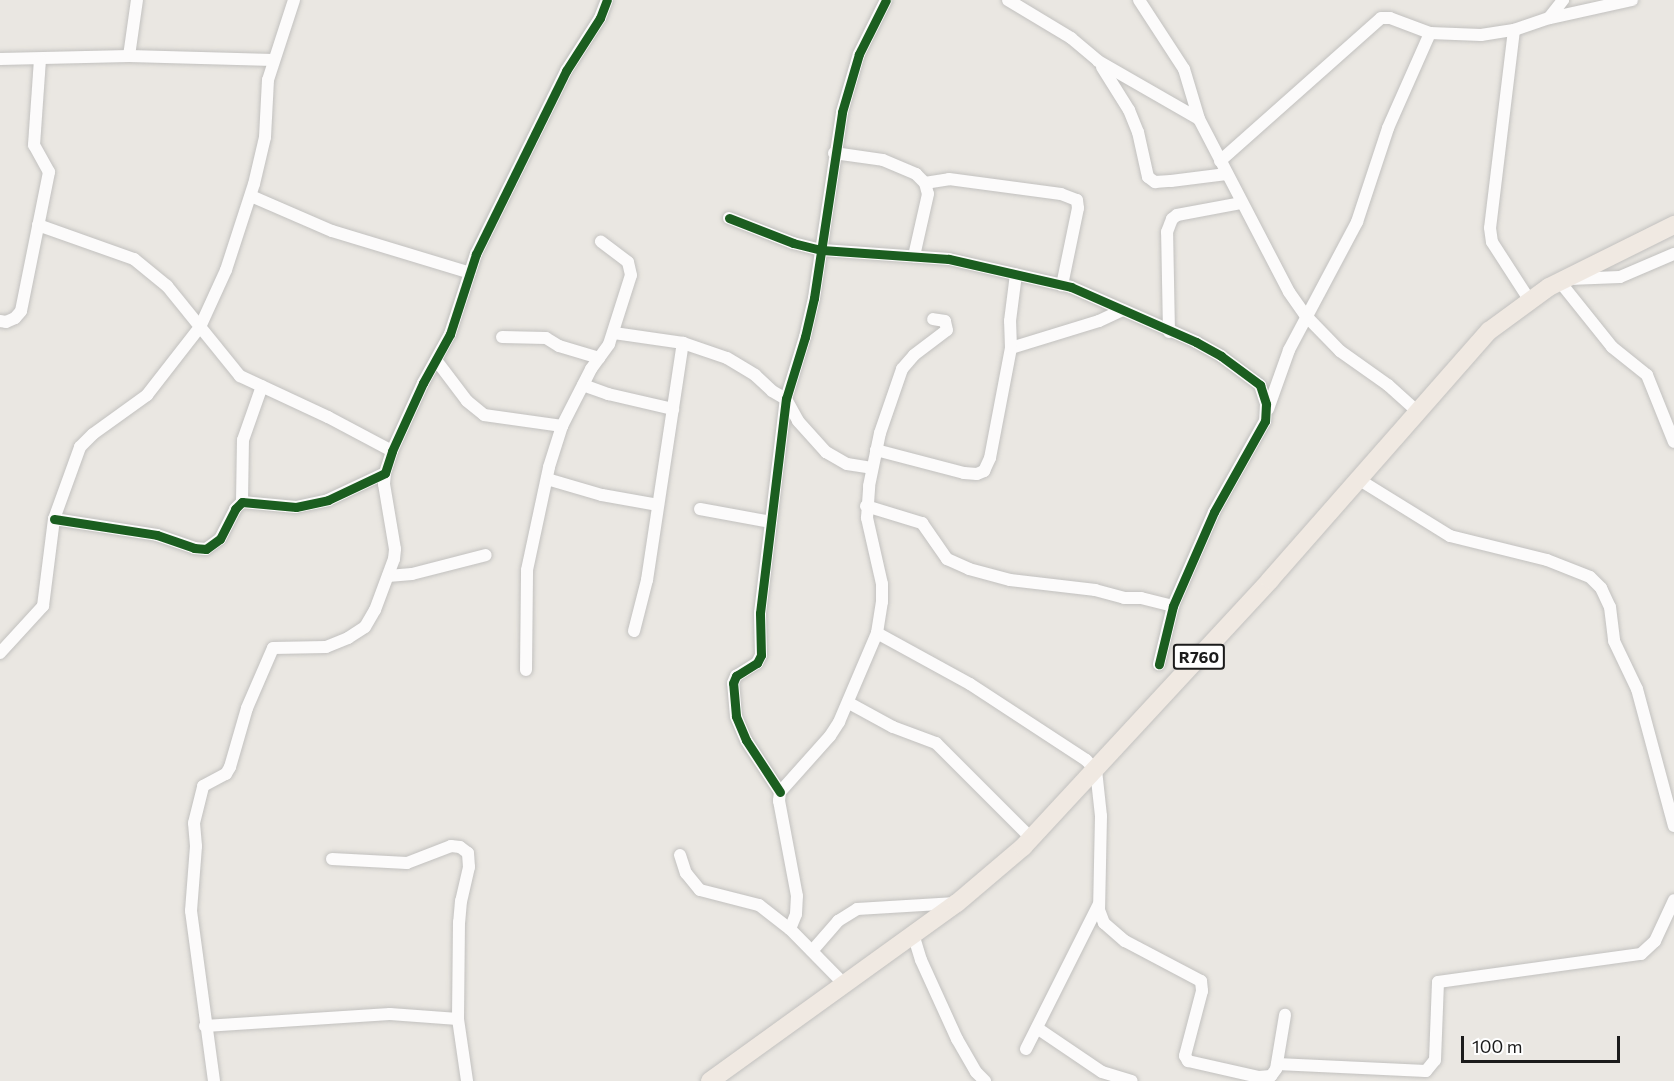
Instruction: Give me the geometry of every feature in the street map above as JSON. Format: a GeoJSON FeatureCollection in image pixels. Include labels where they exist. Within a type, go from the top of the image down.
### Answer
{"type":"FeatureCollection","features":[{"type":"Feature","properties":{"kind":"main road","name":"R760"},"geometry":{"type":"LineString","coordinates":[[710,1081],[957,903],[1031,838],[1096,770],[1358,480],[1489,330],[1564,280],[1674,225]]}},
{"type":"Feature","properties":{"kind":"street"},"geometry":{"type":"LineString","coordinates":[[129,56],[137,0]]}},
{"type":"Feature","properties":{"kind":"street"},"geometry":{"type":"LineString","coordinates":[[0,652],[43,606],[54,519],[80,447],[93,434],[147,395],[200,327],[226,270],[251,196],[265,137],[267,89],[273,60],[283,40],[294,0]]}},
{"type":"Feature","properties":{"kind":"street"},"geometry":{"type":"LineString","coordinates":[[214,1081],[190,911],[196,846],[194,824],[203,786],[226,774],[247,708],[273,648],[326,647],[348,639],[365,627],[375,610],[395,549],[384,484],[392,451],[450,334],[476,254],[566,71],[600,18],[607,0]]}},
{"type":"Feature","properties":{"kind":"street"},"geometry":{"type":"LineString","coordinates":[[790,929],[796,914],[797,896],[780,792],[746,740],[736,716],[733,692],[736,676],[757,663],[761,655],[760,613],[786,399],[805,338],[822,250],[834,153],[853,69],[886,0]]}},
{"type":"Feature","properties":{"kind":"street"},"geometry":{"type":"LineString","coordinates":[[1008,0],[1071,38],[1098,61],[1199,118]]}},
{"type":"Feature","properties":{"kind":"street"},"geometry":{"type":"LineString","coordinates":[[1138,0],[1184,69],[1199,118],[1289,292],[1306,316],[1340,351],[1388,385],[1417,411]]}},
{"type":"Feature","properties":{"kind":"street"},"geometry":{"type":"LineString","coordinates":[[1549,18],[1563,0]]}},
{"type":"Feature","properties":{"kind":"street"},"geometry":{"type":"LineString","coordinates":[[1220,161],[1379,19],[1390,18],[1430,33],[1481,35],[1514,30],[1549,18],[1632,0]]}},
{"type":"Feature","properties":{"kind":"street"},"geometry":{"type":"LineString","coordinates":[[1514,30],[1490,228],[1492,242],[1530,301]]}},
{"type":"Feature","properties":{"kind":"street"},"geometry":{"type":"LineString","coordinates":[[1159,664],[1173,606],[1214,512],[1235,478],[1267,413],[1289,350],[1358,222],[1388,128],[1430,33]]}},
{"type":"Feature","properties":{"kind":"street"},"geometry":{"type":"LineString","coordinates":[[0,59],[129,56],[273,60]]}},
{"type":"Feature","properties":{"kind":"street"},"geometry":{"type":"LineString","coordinates":[[0,321],[6,322],[15,318],[21,311],[49,172],[34,145],[40,59]]}},
{"type":"Feature","properties":{"kind":"street"},"geometry":{"type":"LineString","coordinates":[[1098,61],[1130,110],[1138,132],[1148,177],[1155,182],[1227,174]]}},
{"type":"Feature","properties":{"kind":"street"},"geometry":{"type":"LineString","coordinates":[[834,153],[883,160],[916,174],[925,183],[928,194],[914,256]]}},
{"type":"Feature","properties":{"kind":"street"},"geometry":{"type":"LineString","coordinates":[[925,183],[949,179],[1061,194],[1077,200],[1078,208],[1062,285]]}},
{"type":"Feature","properties":{"kind":"street"},"geometry":{"type":"LineString","coordinates":[[251,196],[332,231],[470,273]]}},
{"type":"Feature","properties":{"kind":"street"},"geometry":{"type":"LineString","coordinates":[[1169,332],[1167,232],[1172,219],[1177,215],[1242,203]]}},
{"type":"Feature","properties":{"kind":"street"},"geometry":{"type":"LineString","coordinates":[[729,218],[793,243],[822,250],[949,259],[1062,285],[1196,342],[1221,356],[1260,385],[1267,413]]}},
{"type":"Feature","properties":{"kind":"street"},"geometry":{"type":"LineString","coordinates":[[38,225],[135,259],[167,286],[240,376],[328,417],[392,451]]}},
{"type":"Feature","properties":{"kind":"street"},"geometry":{"type":"LineString","coordinates":[[526,670],[527,570],[547,479],[562,426],[614,333],[631,275],[628,262],[601,242]]}},
{"type":"Feature","properties":{"kind":"street"},"geometry":{"type":"LineString","coordinates":[[1564,280],[1620,277],[1674,254]]}},
{"type":"Feature","properties":{"kind":"street"},"geometry":{"type":"LineString","coordinates":[[876,450],[955,471],[977,474],[984,471],[990,458],[1011,348],[1010,321],[1016,274]]}},
{"type":"Feature","properties":{"kind":"street"},"geometry":{"type":"LineString","coordinates":[[1564,280],[1612,347],[1647,375],[1674,442]]}},
{"type":"Feature","properties":{"kind":"street"},"geometry":{"type":"LineString","coordinates":[[1011,348],[1099,321],[1123,310]]}},
{"type":"Feature","properties":{"kind":"street"},"geometry":{"type":"LineString","coordinates":[[780,792],[830,736],[849,703],[877,633],[882,602],[882,584],[870,541],[866,506],[872,468],[902,369],[907,361],[947,330],[945,321],[933,319]]}},
{"type":"Feature","properties":{"kind":"street"},"geometry":{"type":"LineString","coordinates":[[614,333],[683,343],[728,358],[755,375],[771,391],[786,399],[798,421],[826,452],[848,464],[872,468]]}},
{"type":"Feature","properties":{"kind":"street"},"geometry":{"type":"LineString","coordinates":[[502,337],[546,338],[559,345],[599,358]]}},
{"type":"Feature","properties":{"kind":"street"},"geometry":{"type":"LineString","coordinates":[[634,631],[647,580],[683,343]]}},
{"type":"Feature","properties":{"kind":"street"},"geometry":{"type":"LineString","coordinates":[[436,360],[467,401],[484,415],[562,426]]}},
{"type":"Feature","properties":{"kind":"street"},"geometry":{"type":"LineString","coordinates":[[583,385],[608,394],[673,408]]}},
{"type":"Feature","properties":{"kind":"street"},"geometry":{"type":"LineString","coordinates":[[54,519],[157,535],[194,548],[206,549],[220,539],[235,509],[242,502],[243,440],[262,386]]}},
{"type":"Feature","properties":{"kind":"street"},"geometry":{"type":"LineString","coordinates":[[242,502],[296,507],[328,500],[385,473]]}},
{"type":"Feature","properties":{"kind":"street"},"geometry":{"type":"LineString","coordinates":[[547,479],[602,495],[658,505]]}},
{"type":"Feature","properties":{"kind":"street"},"geometry":{"type":"LineString","coordinates":[[1358,480],[1450,536],[1547,560],[1590,577],[1601,588],[1610,607],[1614,641],[1637,689],[1674,826]]}},
{"type":"Feature","properties":{"kind":"street"},"geometry":{"type":"LineString","coordinates":[[866,506],[922,523],[947,559],[969,569],[1010,580],[1095,590],[1124,598],[1141,598],[1173,606]]}},
{"type":"Feature","properties":{"kind":"street"},"geometry":{"type":"LineString","coordinates":[[700,509],[771,522]]}},
{"type":"Feature","properties":{"kind":"street"},"geometry":{"type":"LineString","coordinates":[[388,576],[412,574],[486,555]]}},
{"type":"Feature","properties":{"kind":"street"},"geometry":{"type":"LineString","coordinates":[[877,633],[970,684],[1086,760],[1096,770],[1101,816],[1099,904],[1104,923],[1125,941],[1201,981],[1202,991],[1185,1056],[1188,1061],[1193,1064],[1259,1077],[1271,1076],[1276,1064],[1285,1015]]}},
{"type":"Feature","properties":{"kind":"street"},"geometry":{"type":"LineString","coordinates":[[849,703],[892,727],[936,743],[1031,838]]}},
{"type":"Feature","properties":{"kind":"street"},"geometry":{"type":"LineString","coordinates":[[332,859],[407,863],[451,846],[460,847],[468,853],[469,867],[459,922],[458,1019],[467,1081]]}},
{"type":"Feature","properties":{"kind":"street"},"geometry":{"type":"LineString","coordinates":[[680,855],[686,873],[700,890],[757,904],[790,929],[843,983]]}},
{"type":"Feature","properties":{"kind":"street"},"geometry":{"type":"LineString","coordinates":[[1276,1064],[1426,1071],[1435,1060],[1438,982],[1641,954],[1655,941],[1674,900]]}},
{"type":"Feature","properties":{"kind":"street"},"geometry":{"type":"LineString","coordinates":[[812,951],[838,921],[857,909],[957,903]]}},
{"type":"Feature","properties":{"kind":"street"},"geometry":{"type":"LineString","coordinates":[[1026,1049],[1099,904]]}},
{"type":"Feature","properties":{"kind":"street"},"geometry":{"type":"LineString","coordinates":[[913,934],[921,960],[957,1040],[976,1072],[985,1081]]}},
{"type":"Feature","properties":{"kind":"street"},"geometry":{"type":"LineString","coordinates":[[205,1026],[390,1014],[458,1019]]}},
{"type":"Feature","properties":{"kind":"street"},"geometry":{"type":"LineString","coordinates":[[1037,1028],[1101,1072],[1132,1081]]}},
{"type":"Feature","properties":{"kind":"cycle path"},"geometry":{"type":"LineString","coordinates":[[54,519],[157,535],[194,548],[206,549],[220,539],[235,509],[242,502],[296,507],[328,500],[385,473],[392,451],[423,383],[450,334],[476,254],[566,71],[600,18],[607,0]]}},
{"type":"Feature","properties":{"kind":"cycle path"},"geometry":{"type":"LineString","coordinates":[[780,792],[746,740],[736,716],[733,683],[736,676],[757,663],[761,655],[760,613],[786,399],[814,298],[842,112],[859,54],[886,0]]}},
{"type":"Feature","properties":{"kind":"cycle path"},"geometry":{"type":"LineString","coordinates":[[729,218],[793,243],[822,250],[949,259],[1071,287],[1196,342],[1221,356],[1260,385],[1266,404],[1265,421],[1214,512],[1173,606],[1159,664]]}}]}
